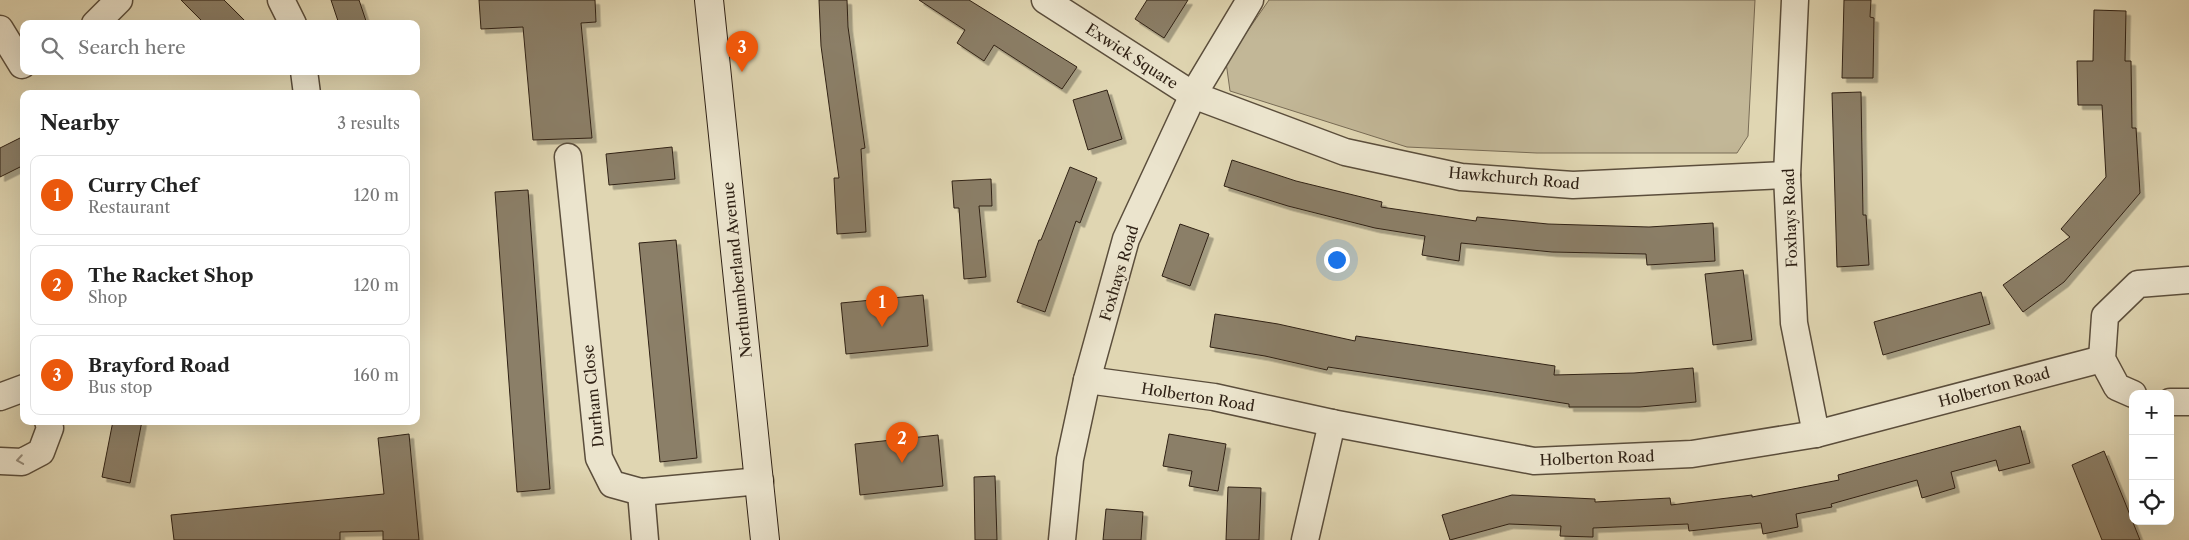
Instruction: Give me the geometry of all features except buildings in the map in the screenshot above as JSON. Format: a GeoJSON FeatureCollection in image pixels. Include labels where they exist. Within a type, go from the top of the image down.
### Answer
{"type":"FeatureCollection","features":[{"type":"Feature","properties":{"kind":"street"},"geometry":{"type":"LineString","coordinates":[[99,20],[119,0]]}},
{"type":"Feature","properties":{"kind":"street"},"geometry":{"type":"LineString","coordinates":[[281,0],[290,20]]}},
{"type":"Feature","properties":{"kind":"street","name":"Northumberland Avenue"},"geometry":{"type":"LineString","coordinates":[[709,0],[765,540]]}},
{"type":"Feature","properties":{"kind":"street","name":"Exwick Square"},"geometry":{"type":"LineString","coordinates":[[1045,0],[1193,96]]}},
{"type":"Feature","properties":{"kind":"street","name":"Foxhays Road"},"geometry":{"type":"LineString","coordinates":[[1062,540],[1070,459],[1087,380],[1126,239],[1193,96],[1250,0]]}},
{"type":"Feature","properties":{"kind":"street","name":"Foxhays Road"},"geometry":{"type":"LineString","coordinates":[[1795,0],[1787,175],[1794,323],[1816,434]]}},
{"type":"Feature","properties":{"kind":"street"},"geometry":{"type":"LineString","coordinates":[[0,29],[15,66]]}},
{"type":"Feature","properties":{"kind":"street"},"geometry":{"type":"LineString","coordinates":[[305,75],[306,90]]}},
{"type":"Feature","properties":{"kind":"street","name":"Hawkchurch Road"},"geometry":{"type":"LineString","coordinates":[[1193,96],[1345,152],[1461,176],[1573,185],[1787,175]]}},
{"type":"Feature","properties":{"kind":"street","name":"Durham Close"},"geometry":{"type":"LineString","coordinates":[[568,157],[599,458],[612,484],[641,492],[760,481]]}},
{"type":"Feature","properties":{"kind":"street"},"geometry":{"type":"LineString","coordinates":[[2129,392],[2117,386],[2102,359],[2105,316],[2138,284],[2189,280]]}},
{"type":"Feature","properties":{"kind":"street","name":"Holberton Road"},"geometry":{"type":"LineString","coordinates":[[1087,380],[1214,397],[1332,423],[1534,461],[1692,454],[1816,434],[2102,359]]}},
{"type":"Feature","properties":{"kind":"street"},"geometry":{"type":"LineString","coordinates":[[0,397],[20,390]]}},
{"type":"Feature","properties":{"kind":"street"},"geometry":{"type":"LineString","coordinates":[[2174,402],[2189,402]]}},
{"type":"Feature","properties":{"kind":"street"},"geometry":{"type":"LineString","coordinates":[[1305,540],[1332,423]]}},
{"type":"Feature","properties":{"kind":"street"},"geometry":{"type":"LineString","coordinates":[[0,461],[22,462],[41,452],[50,428],[49,425]]}},
{"type":"Feature","properties":{"kind":"street"},"geometry":{"type":"LineString","coordinates":[[641,492],[645,540]]}},
{"type":"Feature","properties":{"kind":"shaded area"},"geometry":{"type":"Polygon","coordinates":[[[1269,0],[1755,0],[1748,136],[1737,153],[1537,153],[1407,147],[1230,91],[1226,62],[1269,0]]]}},
{"type":"Feature","properties":{"kind":"place","name":"Brayford Road"},"geometry":{"type":"Point","coordinates":[742,72]}},
{"type":"Feature","properties":{"kind":"place","name":"Curry Chef"},"geometry":{"type":"Point","coordinates":[882,327]}},
{"type":"Feature","properties":{"kind":"place","name":"The Racket Shop"},"geometry":{"type":"Point","coordinates":[902,463]}}]}
